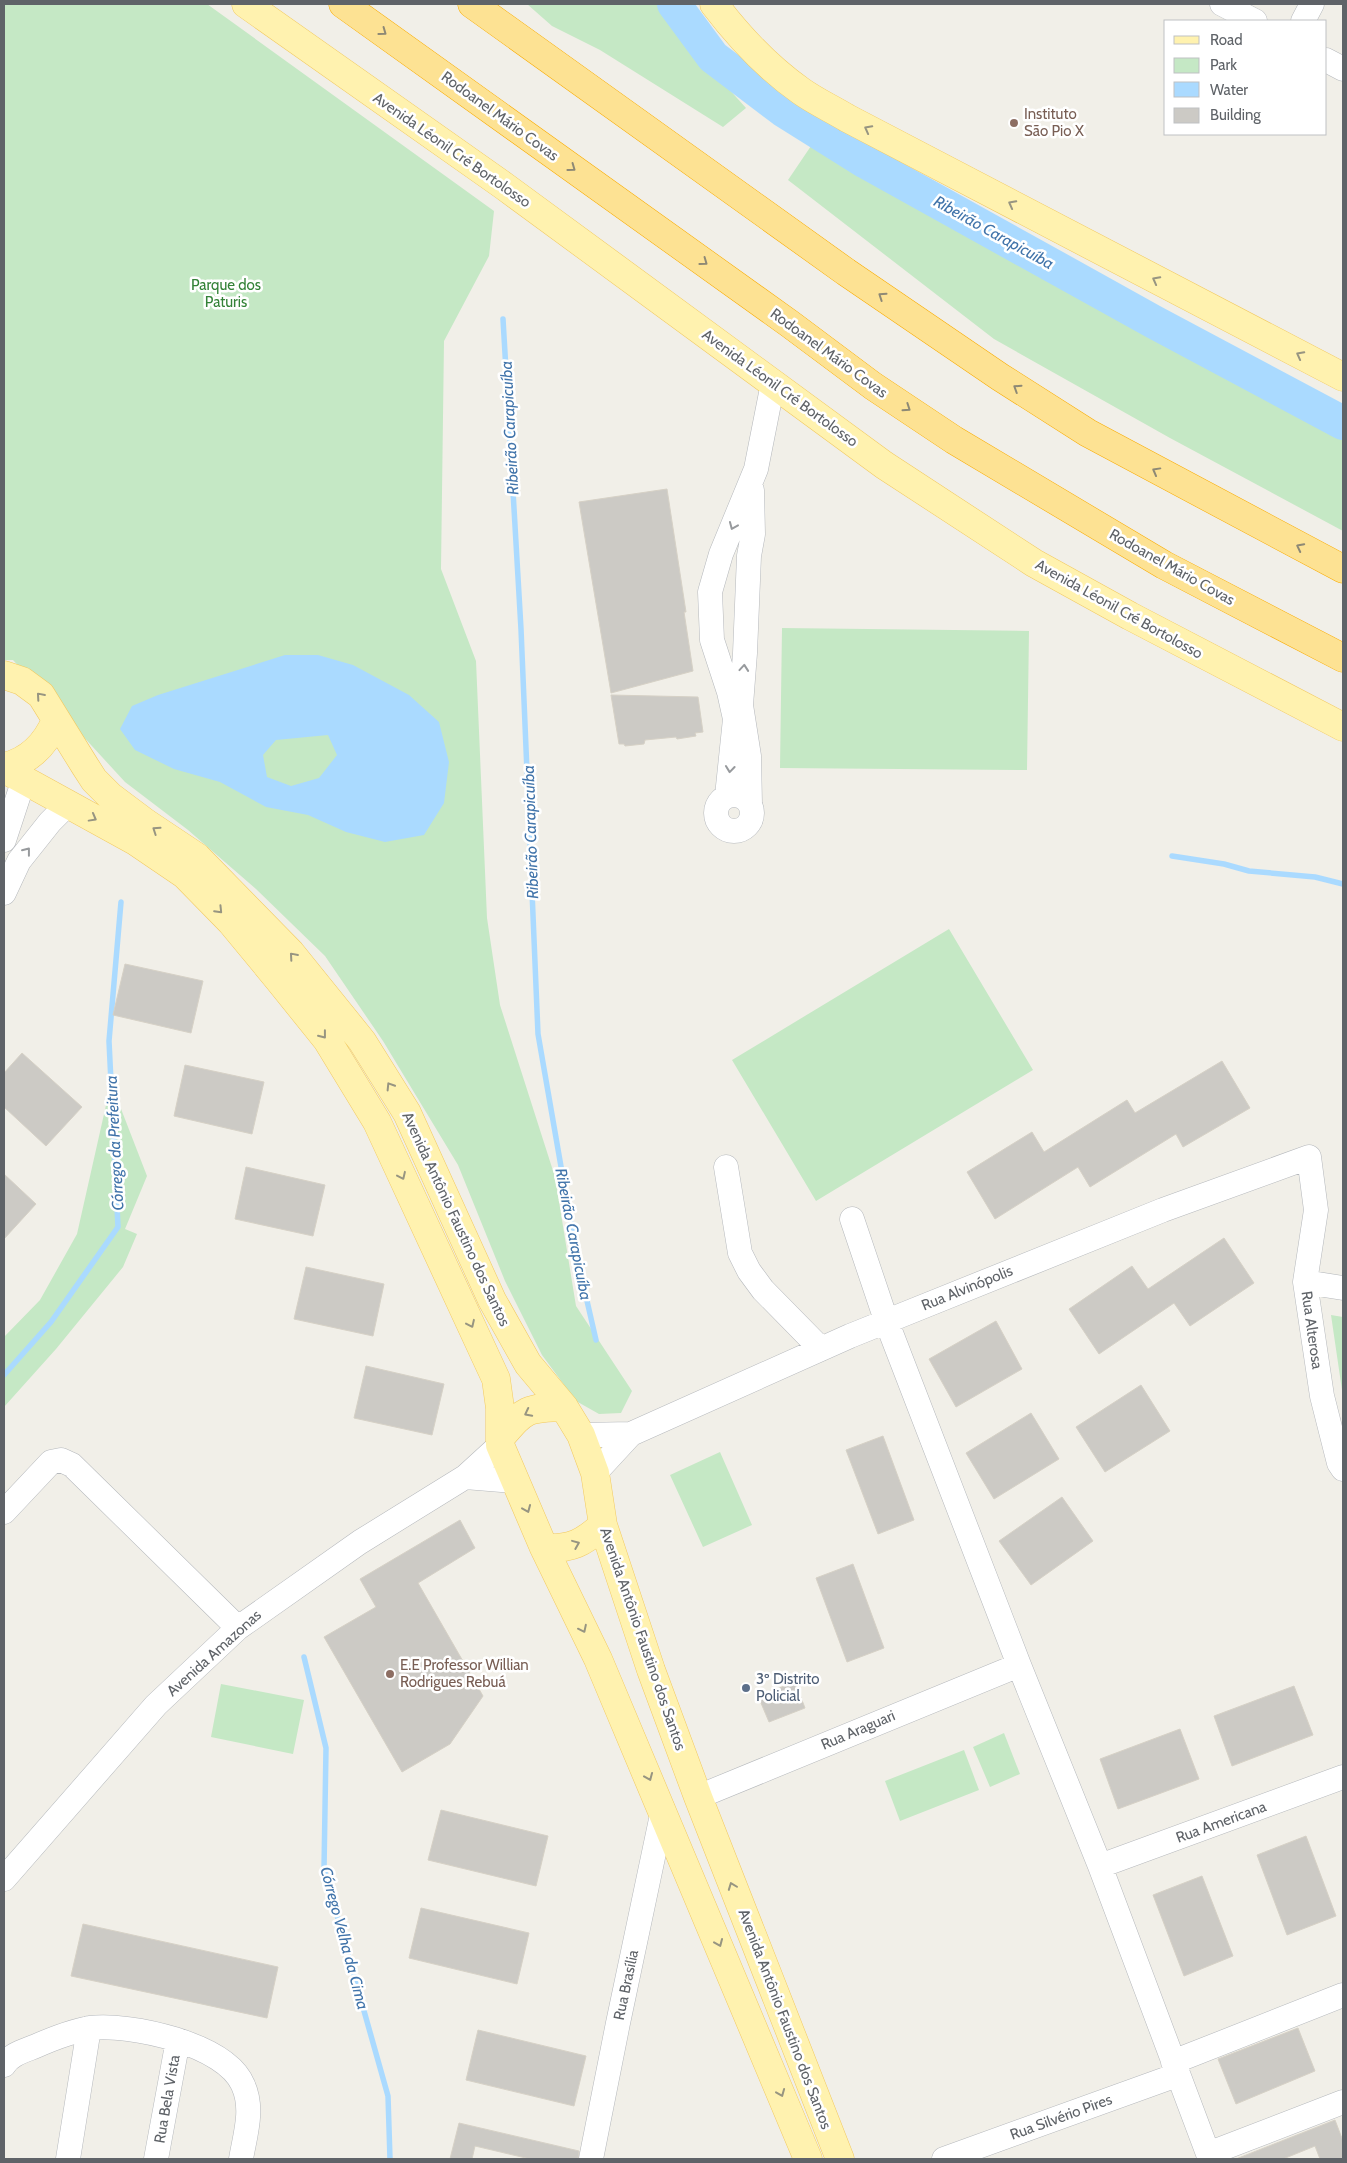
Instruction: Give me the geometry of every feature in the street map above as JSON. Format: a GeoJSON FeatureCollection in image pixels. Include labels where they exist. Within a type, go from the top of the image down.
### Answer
{"type":"FeatureCollection","features":[{"type":"Feature","properties":{"kind":"highway","name":"Rodoanel Mário Covas"},"geometry":{"type":"LineString","coordinates":[[343,4],[790,324],[873,386],[954,440],[1164,565],[1343,658]]}},
{"type":"Feature","properties":{"kind":"highway"},"geometry":{"type":"LineString","coordinates":[[472,4],[846,272],[1008,382],[1088,433],[1343,569]]}},
{"type":"Feature","properties":{"kind":"main road","name":"Avenida Léonil Cré Bortolosso"},"geometry":{"type":"LineString","coordinates":[[246,4],[504,186],[884,465],[1034,563],[1130,616],[1343,727]]}},
{"type":"Feature","properties":{"kind":"main road"},"geometry":{"type":"LineString","coordinates":[[714,4],[732,27],[768,66],[802,92],[847,118],[1343,378]]}},
{"type":"Feature","properties":{"kind":"main road","name":"Avenida Antônio Faustino dos Santos"},"geometry":{"type":"LineString","coordinates":[[4,675],[22,681],[40,695],[94,780],[110,796],[197,857],[291,953],[362,1041],[407,1113],[492,1300],[528,1364],[564,1407],[581,1435],[596,1473],[603,1525],[651,1670],[698,1797],[840,2159]]}},
{"type":"Feature","properties":{"kind":"main road"},"geometry":{"type":"LineString","coordinates":[[10,772],[37,751],[48,738],[56,720]]}},
{"type":"Feature","properties":{"kind":"main road","name":"Avenida Antônio Faustino dos Santos"},"geometry":{"type":"LineString","coordinates":[[10,772],[135,841],[185,875],[231,922],[327,1040],[378,1122],[496,1379],[500,1400],[501,1441],[515,1481],[544,1548],[598,1659],[808,2159]]}},
{"type":"Feature","properties":{"kind":"main road"},"geometry":{"type":"LineString","coordinates":[[501,1441],[527,1411],[540,1408],[564,1407]]}},
{"type":"Feature","properties":{"kind":"main road"},"geometry":{"type":"LineString","coordinates":[[544,1548],[558,1548],[577,1544],[586,1540],[603,1525]]}},
{"type":"Feature","properties":{"kind":"street"},"geometry":{"type":"LineString","coordinates":[[1222,4],[1253,20]]}},
{"type":"Feature","properties":{"kind":"street"},"geometry":{"type":"LineString","coordinates":[[1304,20],[1312,4]]}},
{"type":"Feature","properties":{"kind":"street"},"geometry":{"type":"LineString","coordinates":[[1327,61],[1343,69]]}},
{"type":"Feature","properties":{"kind":"street"},"geometry":{"type":"LineString","coordinates":[[727,796],[735,719],[729,692],[712,640],[710,592],[721,554],[752,481],[772,383]]}},
{"type":"Feature","properties":{"kind":"street"},"geometry":{"type":"LineString","coordinates":[[750,804],[740,796],[727,796],[718,804],[716,811],[718,822],[726,830],[737,832],[748,826],[752,816],[749,756],[741,705],[749,556],[754,534],[752,481]]}},
{"type":"Feature","properties":{"kind":"street"},"geometry":{"type":"LineString","coordinates":[[4,840],[10,772]]}},
{"type":"Feature","properties":{"kind":"street"},"geometry":{"type":"LineString","coordinates":[[4,894],[19,860],[50,822],[68,804]]}},
{"type":"Feature","properties":{"kind":"street","name":"Rua Alterosa"},"geometry":{"type":"LineString","coordinates":[[1309,1157],[1316,1210],[1305,1282],[1322,1396],[1343,1469]]}},
{"type":"Feature","properties":{"kind":"street","name":"Rua Alvinópolis"},"geometry":{"type":"LineString","coordinates":[[581,1435],[631,1434],[886,1320],[1163,1210],[1309,1157]]}},
{"type":"Feature","properties":{"kind":"street"},"geometry":{"type":"LineString","coordinates":[[726,1167],[740,1253],[763,1290],[821,1349]]}},
{"type":"Feature","properties":{"kind":"street"},"geometry":{"type":"LineString","coordinates":[[852,1219],[886,1320],[1018,1665],[1100,1866],[1209,2157],[1343,2102]]}},
{"type":"Feature","properties":{"kind":"street"},"geometry":{"type":"LineString","coordinates":[[1305,1282],[1343,1288]]}},
{"type":"Feature","properties":{"kind":"street","name":"Rua Alvinópolis"},"geometry":{"type":"LineString","coordinates":[[596,1473],[631,1434]]}},
{"type":"Feature","properties":{"kind":"street","name":"Avenida Amazonas"},"geometry":{"type":"LineString","coordinates":[[4,1879],[156,1705],[238,1628],[360,1542],[465,1477],[501,1441]]}},
{"type":"Feature","properties":{"kind":"street"},"geometry":{"type":"LineString","coordinates":[[4,1512],[52,1462],[61,1460],[72,1465],[238,1628]]}},
{"type":"Feature","properties":{"kind":"street"},"geometry":{"type":"LineString","coordinates":[[465,1477],[515,1481]]}},
{"type":"Feature","properties":{"kind":"street","name":"Rua Araguari"},"geometry":{"type":"LineString","coordinates":[[698,1797],[1018,1665]]}},
{"type":"Feature","properties":{"kind":"street","name":"Rua Americana"},"geometry":{"type":"LineString","coordinates":[[1100,1866],[1343,1777]]}},
{"type":"Feature","properties":{"kind":"street","name":"Rua Brasília"},"geometry":{"type":"LineString","coordinates":[[592,2159],[618,2023],[663,1810]]}},
{"type":"Feature","properties":{"kind":"street","name":"Rua Silvério Pires"},"geometry":{"type":"LineString","coordinates":[[944,2159],[1175,2068],[1343,1994]]}},
{"type":"Feature","properties":{"kind":"street"},"geometry":{"type":"LineString","coordinates":[[68,2159],[89,2028]]}},
{"type":"Feature","properties":{"kind":"street"},"geometry":{"type":"LineString","coordinates":[[4,2065],[15,2054],[49,2040],[89,2028],[137,2030],[178,2040],[213,2054],[234,2071],[243,2084],[250,2111],[241,2159]]}},
{"type":"Feature","properties":{"kind":"street","name":"Rua Bela Vista"},"geometry":{"type":"LineString","coordinates":[[156,2159],[178,2040]]}},
{"type":"Feature","properties":{"kind":"green space","name":"Parque dos Paturis"},"geometry":{"type":"Polygon","coordinates":[[[4,4],[207,4],[494,211],[489,256],[444,341],[441,569],[476,661],[487,918],[500,1005],[555,1177],[576,1306],[632,1391],[621,1413],[599,1414],[576,1401],[542,1355],[505,1281],[458,1165],[383,1041],[325,956],[256,889],[188,830],[125,782],[13,660],[4,660],[4,4]]]}},
{"type":"Feature","properties":{"kind":"green space"},"geometry":{"type":"Polygon","coordinates":[[[527,4],[658,4],[673,27],[746,108],[723,127],[600,50],[552,26],[527,4]]]}},
{"type":"Feature","properties":{"kind":"green space"},"geometry":{"type":"Polygon","coordinates":[[[811,146],[1031,262],[1222,373],[1343,436],[1343,531],[1170,438],[994,339],[788,180],[811,146]]]}},
{"type":"Feature","properties":{"kind":"green space"},"geometry":{"type":"Polygon","coordinates":[[[782,628],[1029,631],[1027,770],[780,768],[782,628]]]}},
{"type":"Feature","properties":{"kind":"green space"},"geometry":{"type":"Polygon","coordinates":[[[949,929],[1033,1070],[816,1201],[732,1060],[949,929]]]}},
{"type":"Feature","properties":{"kind":"green space"},"geometry":{"type":"Polygon","coordinates":[[[111,1083],[147,1176],[125,1229],[137,1234],[123,1267],[56,1349],[4,1407],[4,1337],[40,1300],[77,1234],[111,1083]]]}},
{"type":"Feature","properties":{"kind":"green space"},"geometry":{"type":"Polygon","coordinates":[[[1331,1315],[1343,1317],[1343,1397],[1331,1315]]]}},
{"type":"Feature","properties":{"kind":"green space"},"geometry":{"type":"Polygon","coordinates":[[[720,1452],[752,1525],[703,1547],[670,1475],[720,1452]]]}},
{"type":"Feature","properties":{"kind":"green space"},"geometry":{"type":"Polygon","coordinates":[[[221,1684],[304,1700],[293,1754],[211,1737],[221,1684]]]}},
{"type":"Feature","properties":{"kind":"green space"},"geometry":{"type":"Polygon","coordinates":[[[1004,1733],[1020,1774],[990,1787],[973,1747],[1004,1733]]]}},
{"type":"Feature","properties":{"kind":"green space"},"geometry":{"type":"Polygon","coordinates":[[[964,1750],[979,1790],[900,1821],[885,1781],[964,1750]]]}},
{"type":"Feature","properties":{"kind":"water"},"geometry":{"type":"Polygon","coordinates":[[[285,655],[318,655],[353,665],[409,695],[439,722],[449,762],[444,803],[424,835],[385,842],[346,832],[308,815],[266,807],[220,782],[174,769],[135,750],[120,729],[132,706],[158,695],[285,655]],[[328,735],[276,740],[263,755],[267,777],[291,786],[319,778],[337,755],[328,735]]]}},
{"type":"Feature","properties":{"kind":"building"},"geometry":{"type":"Polygon","coordinates":[[[667,489],[693,671],[611,693],[579,502],[667,489]]]}},
{"type":"Feature","properties":{"kind":"building"},"geometry":{"type":"Polygon","coordinates":[[[611,695],[698,697],[703,732],[695,733],[696,736],[677,739],[676,737],[645,740],[644,744],[625,746],[624,744],[619,744],[611,695]]]}},
{"type":"Feature","properties":{"kind":"building"},"geometry":{"type":"Polygon","coordinates":[[[125,964],[203,981],[191,1033],[113,1015],[125,964]]]}},
{"type":"Feature","properties":{"kind":"building"},"geometry":{"type":"Polygon","coordinates":[[[22,1053],[82,1107],[46,1146],[4,1107],[4,1073],[22,1053]]]}},
{"type":"Feature","properties":{"kind":"building"},"geometry":{"type":"Polygon","coordinates":[[[1222,1061],[1250,1108],[1183,1147],[1176,1134],[1090,1187],[1078,1167],[995,1219],[967,1172],[1032,1132],[1044,1152],[1127,1100],[1135,1113],[1222,1061]]]}},
{"type":"Feature","properties":{"kind":"building"},"geometry":{"type":"Polygon","coordinates":[[[185,1065],[264,1082],[252,1134],[174,1116],[185,1065]]]}},
{"type":"Feature","properties":{"kind":"building"},"geometry":{"type":"Polygon","coordinates":[[[246,1167],[325,1185],[313,1236],[235,1219],[246,1167]]]}},
{"type":"Feature","properties":{"kind":"building"},"geometry":{"type":"Polygon","coordinates":[[[4,1174],[36,1204],[4,1239],[4,1174]]]}},
{"type":"Feature","properties":{"kind":"building"},"geometry":{"type":"Polygon","coordinates":[[[1224,1238],[1254,1283],[1190,1326],[1174,1303],[1099,1354],[1069,1309],[1132,1266],[1148,1289],[1224,1238]]]}},
{"type":"Feature","properties":{"kind":"building"},"geometry":{"type":"Polygon","coordinates":[[[306,1267],[384,1284],[373,1336],[294,1319],[306,1267]]]}},
{"type":"Feature","properties":{"kind":"building"},"geometry":{"type":"Polygon","coordinates":[[[996,1321],[1022,1369],[956,1407],[929,1359],[996,1321]]]}},
{"type":"Feature","properties":{"kind":"building"},"geometry":{"type":"Polygon","coordinates":[[[366,1366],[444,1384],[432,1435],[354,1418],[366,1366]]]}},
{"type":"Feature","properties":{"kind":"building"},"geometry":{"type":"Polygon","coordinates":[[[1141,1385],[1170,1431],[1105,1472],[1076,1427],[1141,1385]]]}},
{"type":"Feature","properties":{"kind":"building"},"geometry":{"type":"Polygon","coordinates":[[[1031,1413],[1059,1459],[994,1499],[966,1453],[1031,1413]]]}},
{"type":"Feature","properties":{"kind":"building"},"geometry":{"type":"Polygon","coordinates":[[[883,1436],[914,1520],[878,1534],[846,1450],[883,1436]]]}},
{"type":"Feature","properties":{"kind":"building"},"geometry":{"type":"Polygon","coordinates":[[[1062,1497],[1093,1541],[1031,1585],[999,1541],[1062,1497]]]}},
{"type":"Feature","properties":{"kind":"building"},"geometry":{"type":"Polygon","coordinates":[[[460,1520],[475,1548],[418,1583],[483,1696],[450,1744],[402,1772],[324,1637],[376,1607],[360,1579],[460,1520]]]}},
{"type":"Feature","properties":{"kind":"building"},"geometry":{"type":"Polygon","coordinates":[[[853,1564],[884,1648],[847,1662],[816,1578],[853,1564]]]}},
{"type":"Feature","properties":{"kind":"building"},"geometry":{"type":"Polygon","coordinates":[[[795,1682],[805,1708],[769,1722],[758,1696],[795,1682]]]}},
{"type":"Feature","properties":{"kind":"building"},"geometry":{"type":"Polygon","coordinates":[[[1294,1686],[1313,1735],[1232,1766],[1214,1716],[1294,1686]]]}},
{"type":"Feature","properties":{"kind":"building"},"geometry":{"type":"Polygon","coordinates":[[[1180,1729],[1199,1779],[1118,1809],[1100,1759],[1180,1729]]]}},
{"type":"Feature","properties":{"kind":"building"},"geometry":{"type":"Polygon","coordinates":[[[441,1810],[548,1836],[536,1886],[428,1860],[441,1810]]]}},
{"type":"Feature","properties":{"kind":"building"},"geometry":{"type":"Polygon","coordinates":[[[1306,1836],[1336,1916],[1287,1935],[1257,1855],[1306,1836]]]}},
{"type":"Feature","properties":{"kind":"building"},"geometry":{"type":"Polygon","coordinates":[[[1202,1876],[1233,1956],[1184,1976],[1153,1895],[1202,1876]]]}},
{"type":"Feature","properties":{"kind":"building"},"geometry":{"type":"Polygon","coordinates":[[[421,1908],[529,1933],[517,1984],[409,1958],[421,1908]]]}},
{"type":"Feature","properties":{"kind":"building"},"geometry":{"type":"Polygon","coordinates":[[[83,1924],[278,1967],[267,2018],[71,1976],[83,1924]]]}},
{"type":"Feature","properties":{"kind":"building"},"geometry":{"type":"Polygon","coordinates":[[[1298,2028],[1315,2071],[1236,2104],[1218,2059],[1298,2028]]]}},
{"type":"Feature","properties":{"kind":"building"},"geometry":{"type":"Polygon","coordinates":[[[478,2030],[586,2056],[574,2106],[466,2080],[478,2030]]]}},
{"type":"Feature","properties":{"kind":"building"},"geometry":{"type":"Polygon","coordinates":[[[1335,2120],[1343,2141],[1343,2159],[1320,2159],[1315,2146],[1283,2159],[1236,2159],[1335,2120]]]}},
{"type":"Feature","properties":{"kind":"building"},"geometry":{"type":"Polygon","coordinates":[[[459,2123],[579,2151],[578,2159],[530,2159],[475,2146],[472,2159],[450,2159],[459,2123]]]}},
{"type":"Feature","properties":{"kind":"waterway","name":"Ribeirão Carapicuíba"},"geometry":{"type":"LineString","coordinates":[[674,4],[713,57],[783,110],[866,162],[1154,322],[1343,423]]}},
{"type":"Feature","properties":{"kind":"waterway","name":"Ribeirão Carapicuíba"},"geometry":{"type":"LineString","coordinates":[[503,319],[521,629],[538,1034],[576,1253],[596,1340]]}},
{"type":"Feature","properties":{"kind":"waterway"},"geometry":{"type":"LineString","coordinates":[[1172,856],[1224,864],[1249,871],[1315,877],[1343,884]]}},
{"type":"Feature","properties":{"kind":"waterway","name":"Córrego da Prefeitura"},"geometry":{"type":"LineString","coordinates":[[4,1375],[51,1322],[118,1227],[109,1041],[121,902]]}},
{"type":"Feature","properties":{"kind":"waterway","name":"Córrego Velha da Cima"},"geometry":{"type":"LineString","coordinates":[[304,1657],[326,1748],[324,1869],[388,2096],[390,2159]]}},
{"type":"Feature","properties":{"kind":"place","name":"Instituto São Pio X"},"geometry":{"type":"Point","coordinates":[1014,123]}},
{"type":"Feature","properties":{"kind":"place","name":"E.E Professor Willian Rodrigues Rebuá"},"geometry":{"type":"Point","coordinates":[390,1674]}},
{"type":"Feature","properties":{"kind":"place","name":"3º Distrito Policial"},"geometry":{"type":"Point","coordinates":[746,1688]}}]}
